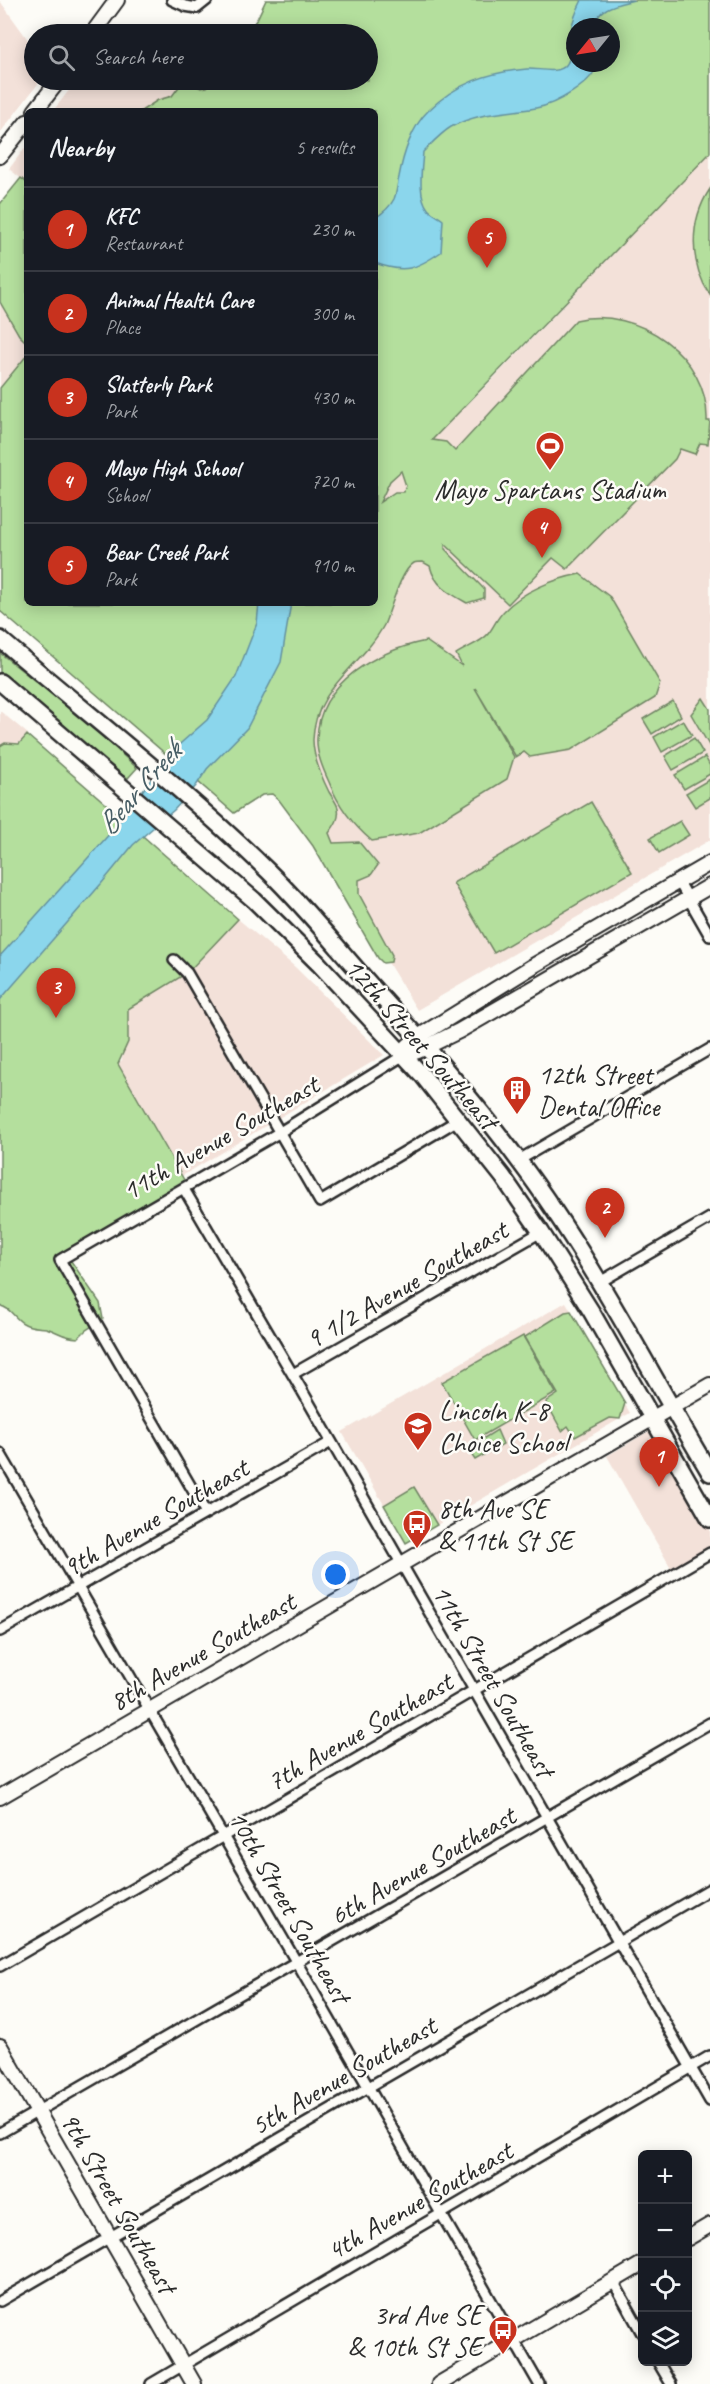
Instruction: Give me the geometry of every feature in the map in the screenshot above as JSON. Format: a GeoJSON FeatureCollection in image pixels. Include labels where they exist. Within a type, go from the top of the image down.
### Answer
{"type":"FeatureCollection","features":[{"type":"Feature","properties":{"kind":"main road","name":"12th Street Southeast"},"geometry":{"type":"LineString","coordinates":[[0,639],[200,808],[270,872],[422,1042],[519,1160],[600,1282],[710,1473]]}},
{"type":"Feature","properties":{"kind":"main road","name":"12th Street Southeast"},"geometry":{"type":"LineString","coordinates":[[0,682],[254,900],[319,963],[404,1055],[503,1177],[542,1232],[580,1292],[710,1519]]}},
{"type":"Feature","properties":{"kind":"street"},"geometry":{"type":"LineString","coordinates":[[99,24],[117,0]]}},
{"type":"Feature","properties":{"kind":"street"},"geometry":{"type":"LineString","coordinates":[[172,0],[197,8],[207,0]]}},
{"type":"Feature","properties":{"kind":"street"},"geometry":{"type":"LineString","coordinates":[[38,108],[52,90]]}},
{"type":"Feature","properties":{"kind":"street"},"geometry":{"type":"LineString","coordinates":[[0,156],[24,126]]}},
{"type":"Feature","properties":{"kind":"street","name":"11th Avenue Southeast"},"geometry":{"type":"LineString","coordinates":[[422,1042],[533,966],[710,863]]}},
{"type":"Feature","properties":{"kind":"street"},"geometry":{"type":"LineString","coordinates":[[679,882],[710,936]]}},
{"type":"Feature","properties":{"kind":"street","name":"11th Avenue Southeast"},"geometry":{"type":"LineString","coordinates":[[206,1514],[60,1260],[280,1132],[404,1055],[408,1047],[459,1031],[710,886]]}},
{"type":"Feature","properties":{"kind":"street"},"geometry":{"type":"LineString","coordinates":[[174,960],[188,973],[320,1202],[458,1120]]}},
{"type":"Feature","properties":{"kind":"street"},"geometry":{"type":"LineString","coordinates":[[519,1160],[710,1050]]}},
{"type":"Feature","properties":{"kind":"street","name":"11th Street Southeast"},"geometry":{"type":"LineString","coordinates":[[184,1189],[293,1374],[710,2101]]}},
{"type":"Feature","properties":{"kind":"street"},"geometry":{"type":"LineString","coordinates":[[600,1282],[710,1218]]}},
{"type":"Feature","properties":{"kind":"street","name":"9 1/2 Avenue Southeast"},"geometry":{"type":"LineString","coordinates":[[293,1374],[542,1232]]}},
{"type":"Feature","properties":{"kind":"street","name":"8th Avenue Southeast"},"geometry":{"type":"LineString","coordinates":[[0,1797],[710,1385]]}},
{"type":"Feature","properties":{"kind":"street","name":"9th Avenue Southeast"},"geometry":{"type":"LineString","coordinates":[[0,1631],[331,1442]]}},
{"type":"Feature","properties":{"kind":"street","name":"10th Street Southeast"},"geometry":{"type":"LineString","coordinates":[[0,1453],[539,2384]]}},
{"type":"Feature","properties":{"kind":"street","name":"7th Avenue Southeast"},"geometry":{"type":"LineString","coordinates":[[0,1966],[710,1553]]}},
{"type":"Feature","properties":{"kind":"street","name":"6th Avenue Southeast"},"geometry":{"type":"LineString","coordinates":[[0,2133],[710,1723]]}},
{"type":"Feature","properties":{"kind":"street","name":"5th Avenue Southeast"},"geometry":{"type":"LineString","coordinates":[[0,2301],[710,1889]]}},
{"type":"Feature","properties":{"kind":"street","name":"9th Street Southeast"},"geometry":{"type":"LineString","coordinates":[[0,2046],[194,2384]]}},
{"type":"Feature","properties":{"kind":"street","name":"4th Avenue Southeast"},"geometry":{"type":"LineString","coordinates":[[151,2384],[710,2056]]}},
{"type":"Feature","properties":{"kind":"street"},"geometry":{"type":"LineString","coordinates":[[692,2235],[710,2225]]}},
{"type":"Feature","properties":{"kind":"street"},"geometry":{"type":"LineString","coordinates":[[439,2384],[638,2266]]}},
{"type":"Feature","properties":{"kind":"street"},"geometry":{"type":"LineString","coordinates":[[613,2281],[638,2326]]}},
{"type":"Feature","properties":{"kind":"street"},"geometry":{"type":"LineString","coordinates":[[661,2366],[671,2384]]}},
{"type":"Feature","properties":{"kind":"shaded area"},"geometry":{"type":"Polygon","coordinates":[[[0,1],[24,34],[24,90],[33,90],[0,133],[0,1]]]}},
{"type":"Feature","properties":{"kind":"shaded area"},"geometry":{"type":"Polygon","coordinates":[[[69,90],[176,90],[162,108],[55,108],[69,90]]]}},
{"type":"Feature","properties":{"kind":"shaded area"},"geometry":{"type":"Polygon","coordinates":[[[24,149],[24,181],[9,169],[24,149]]]}},
{"type":"Feature","properties":{"kind":"shaded area"},"geometry":{"type":"Polygon","coordinates":[[[710,153],[710,840],[417,1010],[260,753],[373,606],[378,606],[378,506],[390,481],[489,383],[710,153]]]}},
{"type":"Feature","properties":{"kind":"shaded area"},"geometry":{"type":"Polygon","coordinates":[[[0,296],[24,338],[24,359],[0,388],[0,296]]]}},
{"type":"Feature","properties":{"kind":"shaded area"},"geometry":{"type":"Polygon","coordinates":[[[0,711],[28,734],[0,766],[0,711]]]}},
{"type":"Feature","properties":{"kind":"shaded area"},"geometry":{"type":"Polygon","coordinates":[[[238,919],[295,967],[384,1055],[182,1176],[118,1064],[122,1060],[128,1008],[187,973],[238,919]]]}},
{"type":"Feature","properties":{"kind":"shaded area"},"geometry":{"type":"Polygon","coordinates":[[[566,1302],[630,1413],[406,1543],[342,1432],[566,1302]]]}},
{"type":"Feature","properties":{"kind":"shaded area"},"geometry":{"type":"Polygon","coordinates":[[[653,1429],[710,1528],[710,1546],[671,1568],[607,1456],[653,1429]]]}},
{"type":"Feature","properties":{"kind":"green space"},"geometry":{"type":"Polygon","coordinates":[[[266,0],[710,0],[710,153],[432,440],[446,442],[455,451],[576,320],[600,318],[623,321],[645,329],[666,341],[683,357],[696,376],[704,397],[707,421],[710,421],[708,444],[700,443],[695,454],[680,449],[675,459],[567,569],[553,558],[508,604],[445,544],[445,549],[484,589],[484,598],[467,603],[439,584],[430,566],[423,562],[414,563],[404,574],[384,625],[375,640],[330,692],[315,722],[313,746],[316,760],[338,808],[338,818],[329,833],[333,843],[359,842],[378,865],[371,875],[359,880],[359,894],[392,955],[391,962],[383,963],[313,846],[279,800],[272,794],[262,795],[234,813],[0,611],[0,388],[24,359],[24,606],[378,606],[378,108],[146,108],[158,100],[172,96],[176,90],[378,90],[378,24],[253,24],[266,0]],[[401,471],[390,481],[380,502],[395,492],[403,492],[406,486],[401,471]]]}},
{"type":"Feature","properties":{"kind":"green space"},"geometry":{"type":"Polygon","coordinates":[[[21,178],[24,180],[24,340],[0,302],[0,204],[21,178]]]}},
{"type":"Feature","properties":{"kind":"green space"},"geometry":{"type":"Polygon","coordinates":[[[710,189],[710,295],[698,269],[694,242],[698,215],[710,189]]]}},
{"type":"Feature","properties":{"kind":"green space"},"geometry":{"type":"Polygon","coordinates":[[[580,574],[610,597],[660,683],[655,698],[571,750],[530,757],[524,752],[516,757],[475,688],[514,757],[507,779],[419,833],[372,841],[342,807],[322,766],[317,738],[320,718],[328,700],[354,672],[371,661],[389,652],[426,641],[462,666],[456,654],[485,637],[501,614],[520,597],[539,587],[580,574]]]}},
{"type":"Feature","properties":{"kind":"green space"},"geometry":{"type":"Polygon","coordinates":[[[0,653],[89,724],[137,768],[128,778],[120,774],[0,672],[0,653]]]}},
{"type":"Feature","properties":{"kind":"green space"},"geometry":{"type":"Polygon","coordinates":[[[703,698],[710,709],[710,747],[691,714],[703,698]]]}},
{"type":"Feature","properties":{"kind":"green space"},"geometry":{"type":"Polygon","coordinates":[[[673,701],[681,716],[652,734],[643,719],[673,701]]]}},
{"type":"Feature","properties":{"kind":"green space"},"geometry":{"type":"Polygon","coordinates":[[[683,720],[692,735],[662,752],[654,737],[683,720]]]}},
{"type":"Feature","properties":{"kind":"green space"},"geometry":{"type":"Polygon","coordinates":[[[27,735],[238,919],[187,973],[128,1009],[128,1042],[118,1064],[188,1187],[74,1251],[71,1261],[100,1303],[103,1319],[78,1338],[46,1328],[26,1325],[7,1308],[0,1306],[0,746],[5,743],[19,744],[27,735]]]}},
{"type":"Feature","properties":{"kind":"green space"},"geometry":{"type":"Polygon","coordinates":[[[694,738],[703,753],[673,770],[665,756],[694,738]]]}},
{"type":"Feature","properties":{"kind":"green space"},"geometry":{"type":"Polygon","coordinates":[[[705,757],[710,766],[710,774],[684,789],[675,775],[705,757]]]}},
{"type":"Feature","properties":{"kind":"green space"},"geometry":{"type":"Polygon","coordinates":[[[710,779],[710,798],[695,807],[686,793],[710,779]]]}},
{"type":"Feature","properties":{"kind":"green space"},"geometry":{"type":"Polygon","coordinates":[[[591,802],[632,872],[494,953],[453,883],[591,802]]]}},
{"type":"Feature","properties":{"kind":"green space"},"geometry":{"type":"Polygon","coordinates":[[[680,821],[689,835],[659,853],[650,838],[680,821]]]}},
{"type":"Feature","properties":{"kind":"green space"},"geometry":{"type":"Polygon","coordinates":[[[571,1311],[625,1403],[620,1419],[610,1418],[575,1437],[568,1426],[562,1431],[546,1402],[558,1394],[525,1337],[565,1312],[571,1311]]]}},
{"type":"Feature","properties":{"kind":"green space"},"geometry":{"type":"Polygon","coordinates":[[[523,1336],[556,1393],[475,1440],[442,1382],[523,1336]]]}},
{"type":"Feature","properties":{"kind":"green space"},"geometry":{"type":"Polygon","coordinates":[[[497,1430],[503,1444],[475,1460],[469,1451],[471,1446],[497,1430]]]}},
{"type":"Feature","properties":{"kind":"green space"},"geometry":{"type":"Polygon","coordinates":[[[414,1487],[437,1525],[406,1543],[384,1505],[414,1487]]]}},
{"type":"Feature","properties":{"kind":"water"},"geometry":{"type":"Polygon","coordinates":[[[582,0],[634,0],[615,5],[598,18],[574,18],[582,0]]]}},
{"type":"Feature","properties":{"kind":"water"},"geometry":{"type":"Polygon","coordinates":[[[566,65],[566,72],[594,72],[582,85],[553,103],[461,122],[440,135],[423,152],[422,196],[429,210],[443,220],[441,252],[410,268],[394,268],[378,264],[378,216],[394,199],[406,150],[422,117],[450,93],[486,76],[532,69],[558,70],[566,65]]]}},
{"type":"Feature","properties":{"kind":"water"},"geometry":{"type":"Polygon","coordinates":[[[259,606],[290,606],[281,662],[247,728],[207,769],[196,786],[174,810],[133,845],[0,1000],[0,956],[113,830],[173,750],[207,720],[236,677],[257,623],[259,606]]]}},
{"type":"Feature","properties":{"kind":"place","name":"Bear Creek Park"},"geometry":{"type":"Point","coordinates":[487,268]}},
{"type":"Feature","properties":{"kind":"place","name":"Mayo Spartans Stadium"},"geometry":{"type":"Point","coordinates":[550,472]}},
{"type":"Feature","properties":{"kind":"place","name":"Mayo High School"},"geometry":{"type":"Point","coordinates":[542,558]}},
{"type":"Feature","properties":{"kind":"place","name":"Slatterly Park"},"geometry":{"type":"Point","coordinates":[56,1018]}},
{"type":"Feature","properties":{"kind":"place","name":"12th Street Dental Office"},"geometry":{"type":"Point","coordinates":[517,1116]}},
{"type":"Feature","properties":{"kind":"place","name":"Animal Health Care"},"geometry":{"type":"Point","coordinates":[605,1238]}},
{"type":"Feature","properties":{"kind":"place","name":"Lincoln K-8 Choice School"},"geometry":{"type":"Point","coordinates":[418,1452]}},
{"type":"Feature","properties":{"kind":"place","name":"KFC"},"geometry":{"type":"Point","coordinates":[659,1487]}},
{"type":"Feature","properties":{"kind":"place","name":"8th Ave SE & 11th St SE"},"geometry":{"type":"Point","coordinates":[417,1550]}},
{"type":"Feature","properties":{"kind":"place","name":"3rd Ave SE & 10th St SE"},"geometry":{"type":"Point","coordinates":[503,2356]}},
{"type":"Feature","properties":{"kind":"water label","name":"Bear Creek"},"geometry":{"type":"Point","coordinates":[139,788]}}]}
